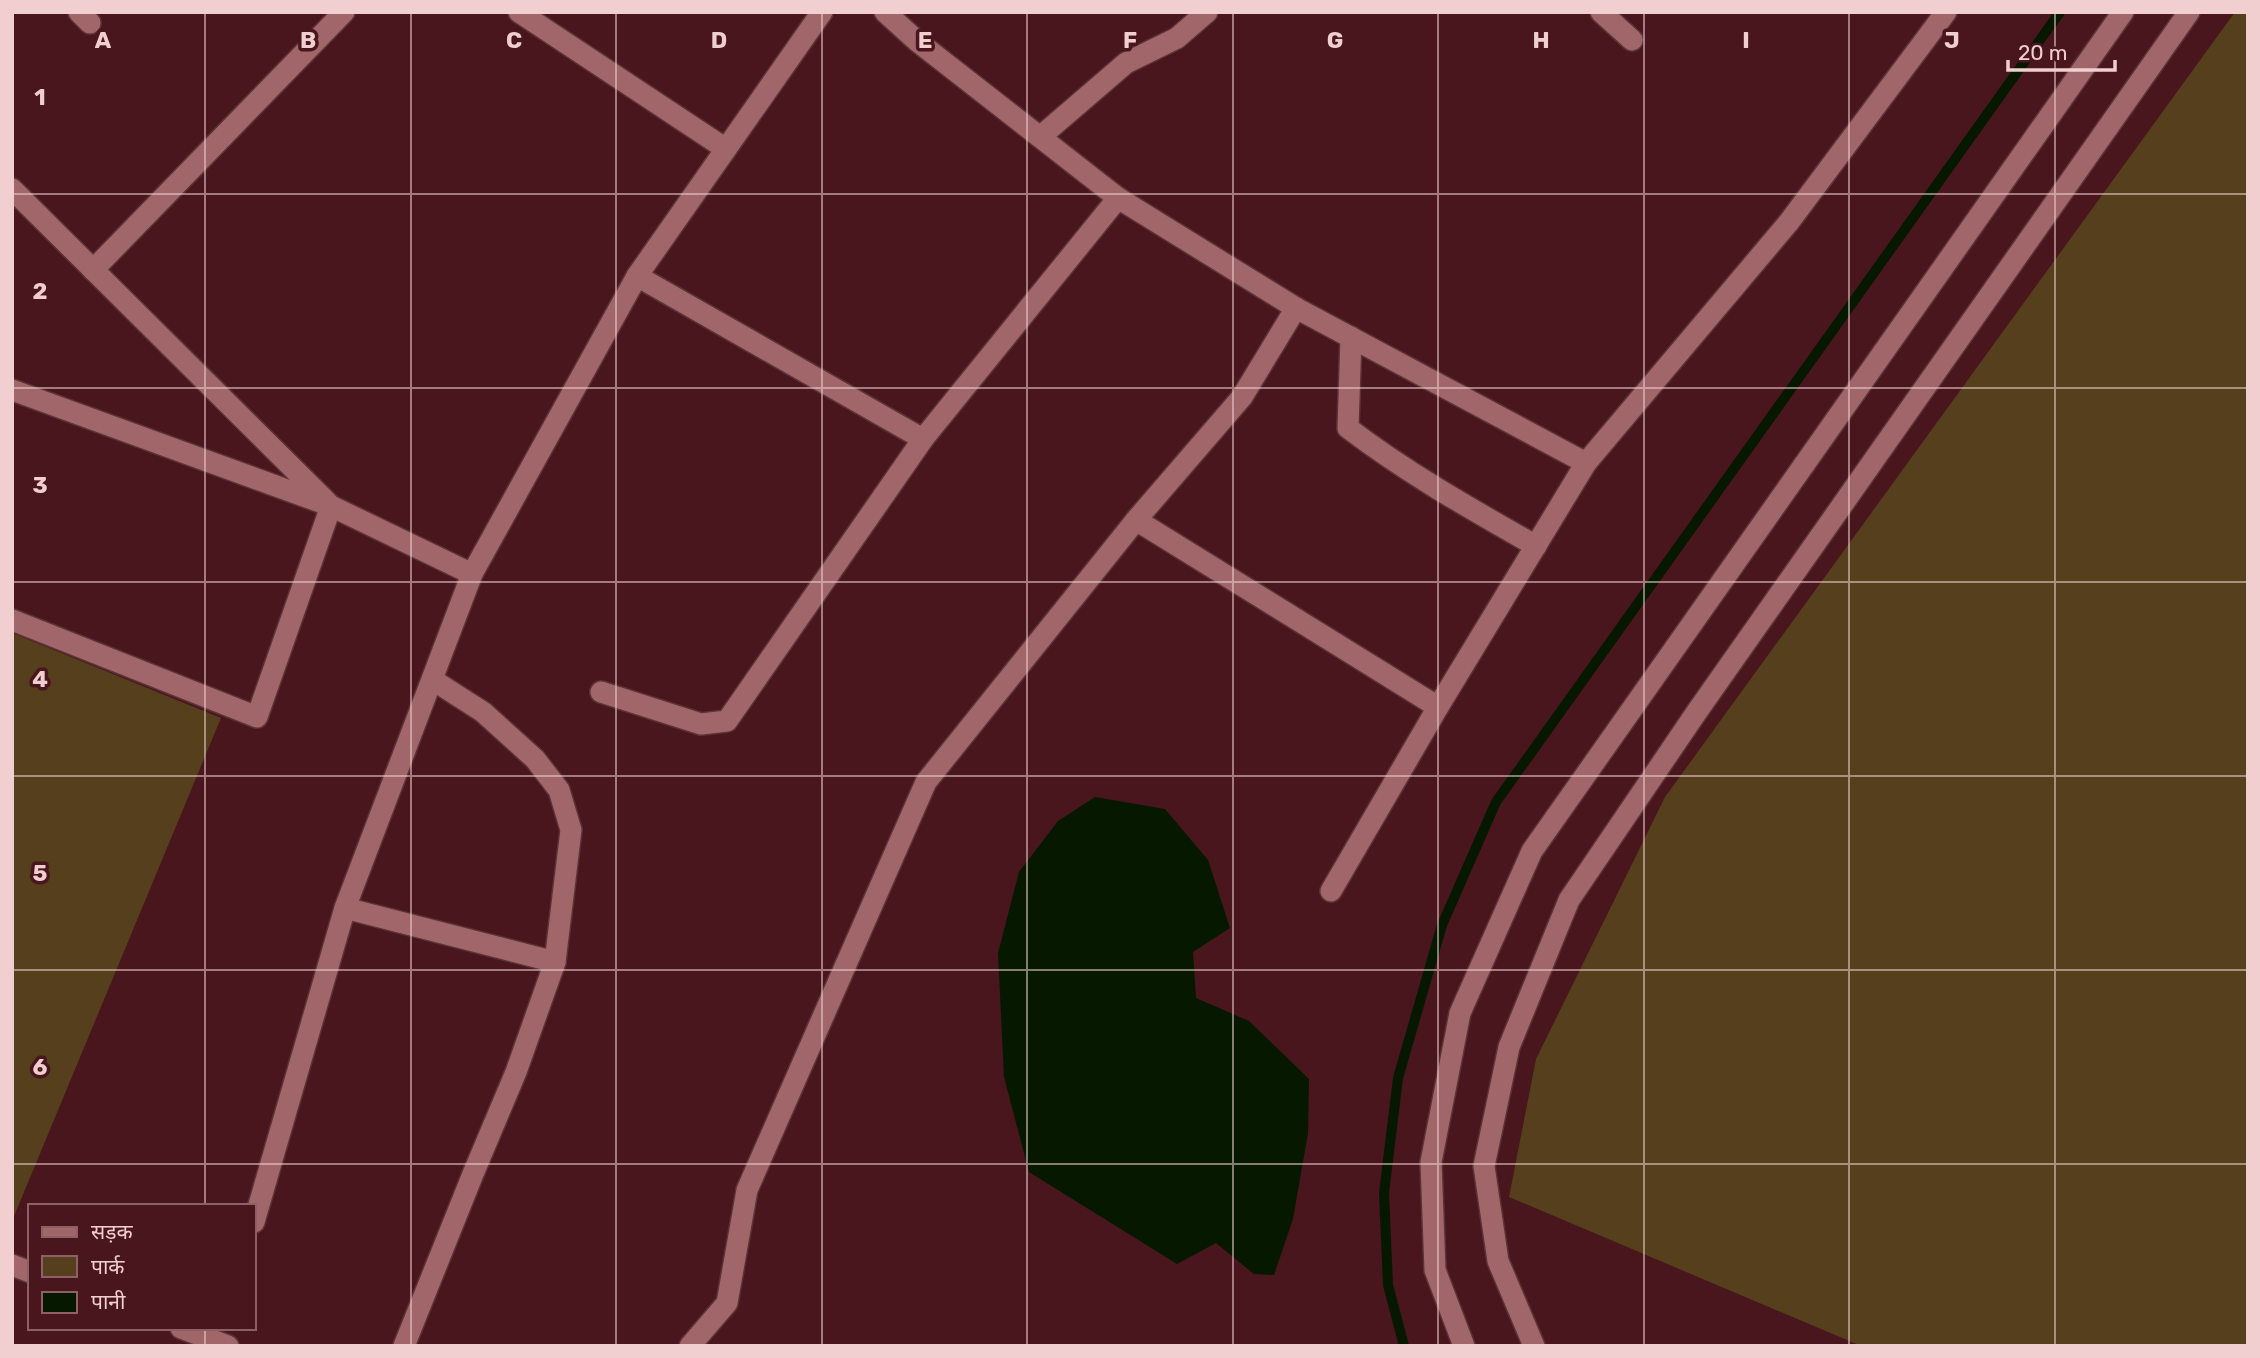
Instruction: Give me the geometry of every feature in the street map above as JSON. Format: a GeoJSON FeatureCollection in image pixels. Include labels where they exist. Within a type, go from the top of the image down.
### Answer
{"type":"FeatureCollection","features":[{"type":"Feature","properties":{"kind":"street"},"geometry":{"type":"LineString","coordinates":[[93,270],[344,12]]}},
{"type":"Feature","properties":{"kind":"street"},"geometry":{"type":"LineString","coordinates":[[519,12],[726,149]]}},
{"type":"Feature","properties":{"kind":"street"},"geometry":{"type":"LineString","coordinates":[[256,1215],[345,908],[472,574],[637,276],[822,12]]}},
{"type":"Feature","properties":{"kind":"street"},"geometry":{"type":"LineString","coordinates":[[885,12],[917,41],[1118,198],[1296,308],[1586,463]]}},
{"type":"Feature","properties":{"kind":"street"},"geometry":{"type":"LineString","coordinates":[[1040,137],[1126,63],[1177,38],[1207,12]]}},
{"type":"Feature","properties":{"kind":"street"},"geometry":{"type":"LineString","coordinates":[[1601,12],[1632,40]]}},
{"type":"Feature","properties":{"kind":"street"},"geometry":{"type":"LineString","coordinates":[[1331,891],[1438,707],[1586,463],[1788,222],[1946,12]]}},
{"type":"Feature","properties":{"kind":"street"},"geometry":{"type":"LineString","coordinates":[[1464,1346],[1435,1270],[1431,1162],[1460,1013],[1532,851],[2123,12]]}},
{"type":"Feature","properties":{"kind":"street"},"geometry":{"type":"LineString","coordinates":[[1534,1346],[1498,1261],[1484,1166],[1509,1047],[1569,900],[1720,680],[2189,12]]}},
{"type":"Feature","properties":{"kind":"street"},"geometry":{"type":"LineString","coordinates":[[12,189],[331,506]]}},
{"type":"Feature","properties":{"kind":"street"},"geometry":{"type":"LineString","coordinates":[[601,692],[701,724],[727,720],[923,439],[1118,198]]}},
{"type":"Feature","properties":{"kind":"street"},"geometry":{"type":"LineString","coordinates":[[637,276],[923,439]]}},
{"type":"Feature","properties":{"kind":"street"},"geometry":{"type":"LineString","coordinates":[[690,1346],[727,1303],[747,1190],[926,782],[1136,520],[1242,397],[1296,308]]}},
{"type":"Feature","properties":{"kind":"street"},"geometry":{"type":"LineString","coordinates":[[1351,337],[1348,428],[1390,460],[1436,489],[1536,546]]}},
{"type":"Feature","properties":{"kind":"street"},"geometry":{"type":"LineString","coordinates":[[12,390],[331,506],[472,574]]}},
{"type":"Feature","properties":{"kind":"street"},"geometry":{"type":"LineString","coordinates":[[12,620],[257,718],[331,506]]}},
{"type":"Feature","properties":{"kind":"street"},"geometry":{"type":"LineString","coordinates":[[1136,520],[1438,707]]}},
{"type":"Feature","properties":{"kind":"street"},"geometry":{"type":"LineString","coordinates":[[404,1346],[472,1174],[516,1072],[555,962],[571,830],[559,789],[535,759],[483,712],[433,680]]}},
{"type":"Feature","properties":{"kind":"street"},"geometry":{"type":"LineString","coordinates":[[345,908],[555,962]]}},
{"type":"Feature","properties":{"kind":"street"},"geometry":{"type":"LineString","coordinates":[[189,1330],[223,1339]]}},
{"type":"Feature","properties":{"kind":"green space"},"geometry":{"type":"Polygon","coordinates":[[[2235,12],[2248,12],[2248,1346],[1861,1346],[1509,1197],[1536,1059],[1665,797],[2235,12]]]}},
{"type":"Feature","properties":{"kind":"green space"},"geometry":{"type":"Polygon","coordinates":[[[12,633],[221,718],[12,1221],[12,633]]]}},
{"type":"Feature","properties":{"kind":"water"},"geometry":{"type":"Polygon","coordinates":[[[1095,797],[1165,809],[1208,860],[1230,928],[1193,952],[1196,998],[1249,1021],[1309,1079],[1308,1133],[1293,1219],[1274,1275],[1254,1274],[1216,1243],[1177,1264],[1029,1172],[1004,1077],[998,953],[1019,872],[1058,821],[1095,797]]]}},
{"type":"Feature","properties":{"kind":"waterway"},"geometry":{"type":"LineString","coordinates":[[1404,1346],[1388,1285],[1384,1193],[1398,1078],[1442,925],[1496,802],[2060,12]]}}]}
